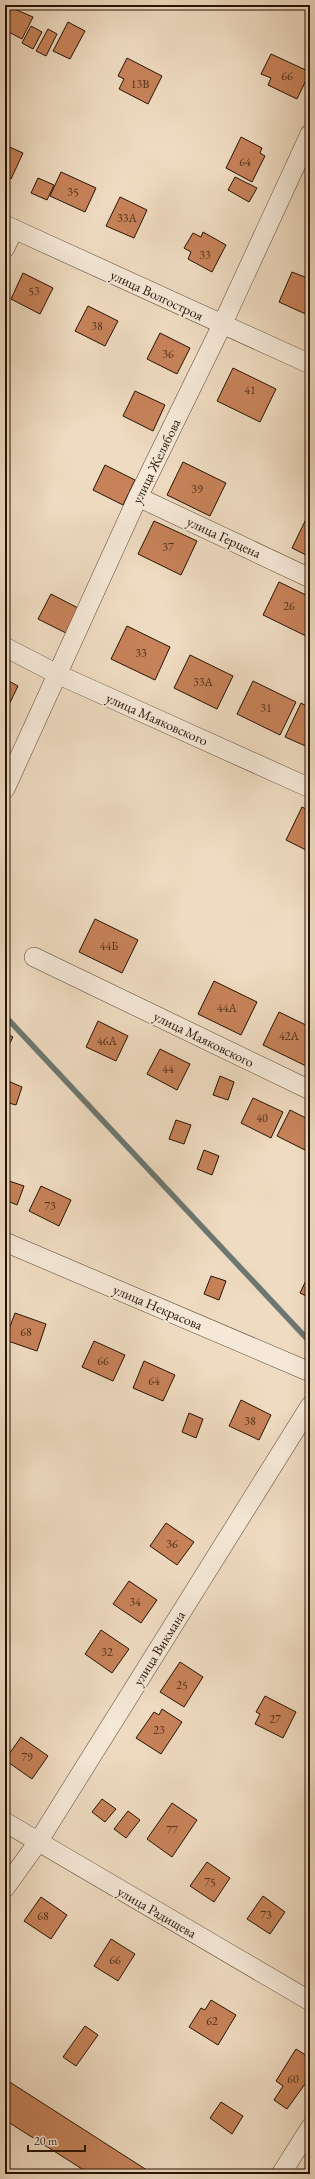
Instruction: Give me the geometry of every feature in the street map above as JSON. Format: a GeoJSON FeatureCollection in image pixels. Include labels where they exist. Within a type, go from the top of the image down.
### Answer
{"type":"FeatureCollection","features":[{"type":"Feature","properties":{"kind":"street","name":"улица Желябова"},"geometry":{"type":"LineString","coordinates":[[5,789],[138,497],[222,325],[310,134]]}},
{"type":"Feature","properties":{"kind":"street","name":"улица Волгостроя"},"geometry":{"type":"LineString","coordinates":[[10,227],[310,364]]}},
{"type":"Feature","properties":{"kind":"street"},"geometry":{"type":"LineString","coordinates":[[5,248],[10,227]]}},
{"type":"Feature","properties":{"kind":"street","name":"улица Герцена"},"geometry":{"type":"LineString","coordinates":[[138,497],[310,578]]}},
{"type":"Feature","properties":{"kind":"street","name":"улица Маяковского"},"geometry":{"type":"LineString","coordinates":[[5,647],[57,674],[310,788]]}},
{"type":"Feature","properties":{"kind":"street","name":"улица Маяковского"},"geometry":{"type":"LineString","coordinates":[[34,957],[310,1090]]}},
{"type":"Feature","properties":{"kind":"street","name":"улица Некрасова"},"geometry":{"type":"LineString","coordinates":[[5,1242],[310,1372]]}},
{"type":"Feature","properties":{"kind":"street","name":"улица Викмана"},"geometry":{"type":"LineString","coordinates":[[5,1888],[38,1842],[310,1406]]}},
{"type":"Feature","properties":{"kind":"street","name":"улица Радищева"},"geometry":{"type":"LineString","coordinates":[[5,1822],[310,2001]]}},
{"type":"Feature","properties":{"kind":"street"},"geometry":{"type":"LineString","coordinates":[[281,2174],[310,2128]]}},
{"type":"Feature","properties":{"kind":"building"},"geometry":{"type":"Polygon","coordinates":[[[5,5],[33,17],[22,39],[5,30],[5,5]]]}},
{"type":"Feature","properties":{"kind":"building"},"geometry":{"type":"Polygon","coordinates":[[[68,22],[85,31],[70,59],[53,51],[68,22]]]}},
{"type":"Feature","properties":{"kind":"building"},"geometry":{"type":"Polygon","coordinates":[[[31,26],[42,32],[33,49],[22,43],[31,26]]]}},
{"type":"Feature","properties":{"kind":"building"},"geometry":{"type":"Polygon","coordinates":[[[48,29],[57,34],[46,56],[36,51],[48,29]]]}},
{"type":"Feature","properties":{"kind":"building"},"geometry":{"type":"Polygon","coordinates":[[[271,54],[310,72],[297,99],[268,85],[271,78],[261,74],[271,54]]]}},
{"type":"Feature","properties":{"kind":"building"},"geometry":{"type":"Polygon","coordinates":[[[127,58],[162,76],[148,104],[119,89],[124,79],[118,76],[127,58]]]}},
{"type":"Feature","properties":{"kind":"building"},"geometry":{"type":"Polygon","coordinates":[[[241,137],[262,148],[260,153],[265,156],[252,182],[226,168],[241,137]]]}},
{"type":"Feature","properties":{"kind":"building"},"geometry":{"type":"Polygon","coordinates":[[[5,145],[23,153],[11,179],[5,177],[5,145]]]}},
{"type":"Feature","properties":{"kind":"building"},"geometry":{"type":"Polygon","coordinates":[[[61,172],[96,188],[85,212],[50,196],[61,172]]]}},
{"type":"Feature","properties":{"kind":"building"},"geometry":{"type":"Polygon","coordinates":[[[235,177],[257,188],[249,202],[228,190],[235,177]]]}},
{"type":"Feature","properties":{"kind":"building"},"geometry":{"type":"Polygon","coordinates":[[[38,178],[54,185],[47,200],[31,193],[38,178]]]}},
{"type":"Feature","properties":{"kind":"building"},"geometry":{"type":"Polygon","coordinates":[[[120,197],[147,210],[134,238],[106,226],[120,197]]]}},
{"type":"Feature","properties":{"kind":"building"},"geometry":{"type":"Polygon","coordinates":[[[203,232],[226,245],[212,272],[188,259],[191,252],[184,248],[193,233],[201,237],[203,232]]]}},
{"type":"Feature","properties":{"kind":"building"},"geometry":{"type":"Polygon","coordinates":[[[292,272],[310,279],[310,316],[279,302],[292,272]]]}},
{"type":"Feature","properties":{"kind":"building"},"geometry":{"type":"Polygon","coordinates":[[[23,273],[53,288],[40,314],[11,299],[23,273]]]}},
{"type":"Feature","properties":{"kind":"building"},"geometry":{"type":"Polygon","coordinates":[[[88,306],[118,321],[105,346],[75,331],[88,306]]]}},
{"type":"Feature","properties":{"kind":"building"},"geometry":{"type":"Polygon","coordinates":[[[160,333],[190,348],[177,374],[147,359],[160,333]]]}},
{"type":"Feature","properties":{"kind":"building"},"geometry":{"type":"Polygon","coordinates":[[[233,368],[276,389],[260,422],[217,401],[233,368]]]}},
{"type":"Feature","properties":{"kind":"building"},"geometry":{"type":"Polygon","coordinates":[[[135,391],[165,405],[153,431],[123,416],[135,391]]]}},
{"type":"Feature","properties":{"kind":"building"},"geometry":{"type":"Polygon","coordinates":[[[183,462],[226,483],[210,516],[167,495],[183,462]]]}},
{"type":"Feature","properties":{"kind":"building"},"geometry":{"type":"Polygon","coordinates":[[[105,465],[135,480],[123,505],[93,490],[105,465]]]}},
{"type":"Feature","properties":{"kind":"building"},"geometry":{"type":"Polygon","coordinates":[[[308,515],[310,516],[310,557],[292,548],[308,515]]]}},
{"type":"Feature","properties":{"kind":"building"},"geometry":{"type":"Polygon","coordinates":[[[154,521],[197,541],[181,575],[138,554],[154,521]]]}},
{"type":"Feature","properties":{"kind":"building"},"geometry":{"type":"Polygon","coordinates":[[[279,582],[310,597],[310,629],[306,636],[263,615],[279,582]]]}},
{"type":"Feature","properties":{"kind":"building"},"geometry":{"type":"Polygon","coordinates":[[[51,594],[80,609],[68,634],[38,619],[51,594]]]}},
{"type":"Feature","properties":{"kind":"building"},"geometry":{"type":"Polygon","coordinates":[[[127,626],[170,647],[155,680],[111,659],[127,626]]]}},
{"type":"Feature","properties":{"kind":"building"},"geometry":{"type":"Polygon","coordinates":[[[190,655],[233,676],[217,709],[174,688],[190,655]]]}},
{"type":"Feature","properties":{"kind":"building"},"geometry":{"type":"Polygon","coordinates":[[[5,679],[18,686],[6,711],[5,711],[5,679]]]}},
{"type":"Feature","properties":{"kind":"building"},"geometry":{"type":"Polygon","coordinates":[[[253,681],[296,702],[280,735],[237,714],[253,681]]]}},
{"type":"Feature","properties":{"kind":"building"},"geometry":{"type":"Polygon","coordinates":[[[301,703],[310,708],[310,748],[285,737],[301,703]]]}},
{"type":"Feature","properties":{"kind":"building"},"geometry":{"type":"Polygon","coordinates":[[[5,747],[10,750],[5,760],[5,747]]]}},
{"type":"Feature","properties":{"kind":"building"},"geometry":{"type":"Polygon","coordinates":[[[302,807],[310,811],[310,852],[286,840],[302,807]]]}},
{"type":"Feature","properties":{"kind":"building"},"geometry":{"type":"Polygon","coordinates":[[[95,919],[138,940],[122,973],[79,952],[95,919]]]}},
{"type":"Feature","properties":{"kind":"building"},"geometry":{"type":"Polygon","coordinates":[[[214,981],[257,1002],[241,1035],[198,1014],[214,981]]]}},
{"type":"Feature","properties":{"kind":"building"},"geometry":{"type":"Polygon","coordinates":[[[279,1012],[310,1027],[310,1058],[306,1066],[263,1045],[279,1012]]]}},
{"type":"Feature","properties":{"kind":"building"},"geometry":{"type":"Polygon","coordinates":[[[98,1021],[128,1036],[116,1061],[86,1047],[98,1021]]]}},
{"type":"Feature","properties":{"kind":"building"},"geometry":{"type":"Polygon","coordinates":[[[5,1033],[13,1037],[5,1053],[5,1033]]]}},
{"type":"Feature","properties":{"kind":"building"},"geometry":{"type":"Polygon","coordinates":[[[160,1049],[190,1064],[177,1090],[147,1074],[160,1049]]]}},
{"type":"Feature","properties":{"kind":"building"},"geometry":{"type":"Polygon","coordinates":[[[220,1076],[234,1082],[228,1100],[213,1095],[220,1076]]]}},
{"type":"Feature","properties":{"kind":"building"},"geometry":{"type":"Polygon","coordinates":[[[8,1081],[22,1087],[16,1105],[5,1102],[5,1089],[8,1081]]]}},
{"type":"Feature","properties":{"kind":"building"},"geometry":{"type":"Polygon","coordinates":[[[253,1098],[283,1112],[271,1138],[241,1123],[253,1098]]]}},
{"type":"Feature","properties":{"kind":"building"},"geometry":{"type":"Polygon","coordinates":[[[290,1110],[310,1120],[310,1145],[307,1151],[277,1136],[290,1110]]]}},
{"type":"Feature","properties":{"kind":"building"},"geometry":{"type":"Polygon","coordinates":[[[176,1120],[191,1125],[184,1144],[169,1139],[176,1120]]]}},
{"type":"Feature","properties":{"kind":"building"},"geometry":{"type":"Polygon","coordinates":[[[204,1150],[219,1156],[212,1175],[197,1169],[204,1150]]]}},
{"type":"Feature","properties":{"kind":"building"},"geometry":{"type":"Polygon","coordinates":[[[9,1181],[24,1186],[17,1205],[5,1200],[5,1191],[9,1181]]]}},
{"type":"Feature","properties":{"kind":"building"},"geometry":{"type":"Polygon","coordinates":[[[41,1186],[71,1200],[59,1226],[29,1211],[41,1186]]]}},
{"type":"Feature","properties":{"kind":"building"},"geometry":{"type":"Polygon","coordinates":[[[310,1272],[310,1298],[300,1293],[310,1272]]]}},
{"type":"Feature","properties":{"kind":"building"},"geometry":{"type":"Polygon","coordinates":[[[211,1276],[226,1281],[219,1300],[204,1294],[211,1276]]]}},
{"type":"Feature","properties":{"kind":"building"},"geometry":{"type":"Polygon","coordinates":[[[15,1313],[46,1324],[37,1351],[5,1340],[15,1313]]]}},
{"type":"Feature","properties":{"kind":"building"},"geometry":{"type":"Polygon","coordinates":[[[94,1341],[125,1355],[113,1381],[82,1367],[94,1341]]]}},
{"type":"Feature","properties":{"kind":"building"},"geometry":{"type":"Polygon","coordinates":[[[144,1361],[175,1375],[163,1401],[133,1388],[144,1361]]]}},
{"type":"Feature","properties":{"kind":"building"},"geometry":{"type":"Polygon","coordinates":[[[241,1400],[271,1415],[259,1440],[229,1426],[241,1400]]]}},
{"type":"Feature","properties":{"kind":"building"},"geometry":{"type":"Polygon","coordinates":[[[189,1413],[203,1419],[196,1438],[182,1432],[189,1413]]]}},
{"type":"Feature","properties":{"kind":"building"},"geometry":{"type":"Polygon","coordinates":[[[166,1523],[194,1542],[177,1565],[150,1546],[166,1523]]]}},
{"type":"Feature","properties":{"kind":"building"},"geometry":{"type":"Polygon","coordinates":[[[129,1581],[157,1600],[141,1623],[113,1604],[129,1581]]]}},
{"type":"Feature","properties":{"kind":"building"},"geometry":{"type":"Polygon","coordinates":[[[101,1630],[129,1649],[112,1673],[85,1654],[101,1630]]]}},
{"type":"Feature","properties":{"kind":"building"},"geometry":{"type":"Polygon","coordinates":[[[180,1662],[203,1677],[184,1707],[160,1692],[180,1662]]]}},
{"type":"Feature","properties":{"kind":"building"},"geometry":{"type":"Polygon","coordinates":[[[265,1696],[296,1712],[283,1738],[255,1724],[260,1714],[256,1712],[265,1696]]]}},
{"type":"Feature","properties":{"kind":"building"},"geometry":{"type":"Polygon","coordinates":[[[162,1709],[182,1722],[161,1754],[136,1738],[154,1712],[159,1715],[162,1709]]]}},
{"type":"Feature","properties":{"kind":"building"},"geometry":{"type":"Polygon","coordinates":[[[21,1737],[48,1756],[32,1779],[5,1760],[21,1737]]]}},
{"type":"Feature","properties":{"kind":"building"},"geometry":{"type":"Polygon","coordinates":[[[102,1799],[116,1809],[105,1822],[92,1812],[102,1799]]]}},
{"type":"Feature","properties":{"kind":"building"},"geometry":{"type":"Polygon","coordinates":[[[172,1803],[197,1820],[172,1857],[147,1839],[172,1803]]]}},
{"type":"Feature","properties":{"kind":"building"},"geometry":{"type":"Polygon","coordinates":[[[128,1811],[140,1820],[126,1838],[114,1829],[128,1811]]]}},
{"type":"Feature","properties":{"kind":"building"},"geometry":{"type":"Polygon","coordinates":[[[207,1862],[230,1878],[214,1902],[190,1886],[207,1862]]]}},
{"type":"Feature","properties":{"kind":"building"},"geometry":{"type":"Polygon","coordinates":[[[263,1896],[285,1912],[270,1934],[247,1919],[263,1896]]]}},
{"type":"Feature","properties":{"kind":"building"},"geometry":{"type":"Polygon","coordinates":[[[41,1897],[67,1915],[51,1939],[24,1921],[41,1897]]]}},
{"type":"Feature","properties":{"kind":"building"},"geometry":{"type":"Polygon","coordinates":[[[111,1939],[135,1954],[118,1981],[94,1966],[111,1939]]]}},
{"type":"Feature","properties":{"kind":"building"},"geometry":{"type":"Polygon","coordinates":[[[211,2000],[236,2015],[218,2045],[189,2027],[201,2008],[205,2010],[211,2000]]]}},
{"type":"Feature","properties":{"kind":"building"},"geometry":{"type":"Polygon","coordinates":[[[85,2026],[98,2035],[76,2066],[63,2057],[85,2026]]]}},
{"type":"Feature","properties":{"kind":"building"},"geometry":{"type":"Polygon","coordinates":[[[296,2049],[310,2058],[310,2077],[287,2109],[274,2100],[283,2086],[276,2081],[296,2049]]]}},
{"type":"Feature","properties":{"kind":"building"},"geometry":{"type":"Polygon","coordinates":[[[5,2079],[153,2174],[90,2174],[5,2120],[5,2079]]]}},
{"type":"Feature","properties":{"kind":"building"},"geometry":{"type":"Polygon","coordinates":[[[221,2102],[243,2116],[232,2134],[210,2118],[221,2102]]]}},
{"type":"Feature","properties":{"kind":"waterway"},"geometry":{"type":"LineString","coordinates":[[5,1016],[310,1342]]}}]}
